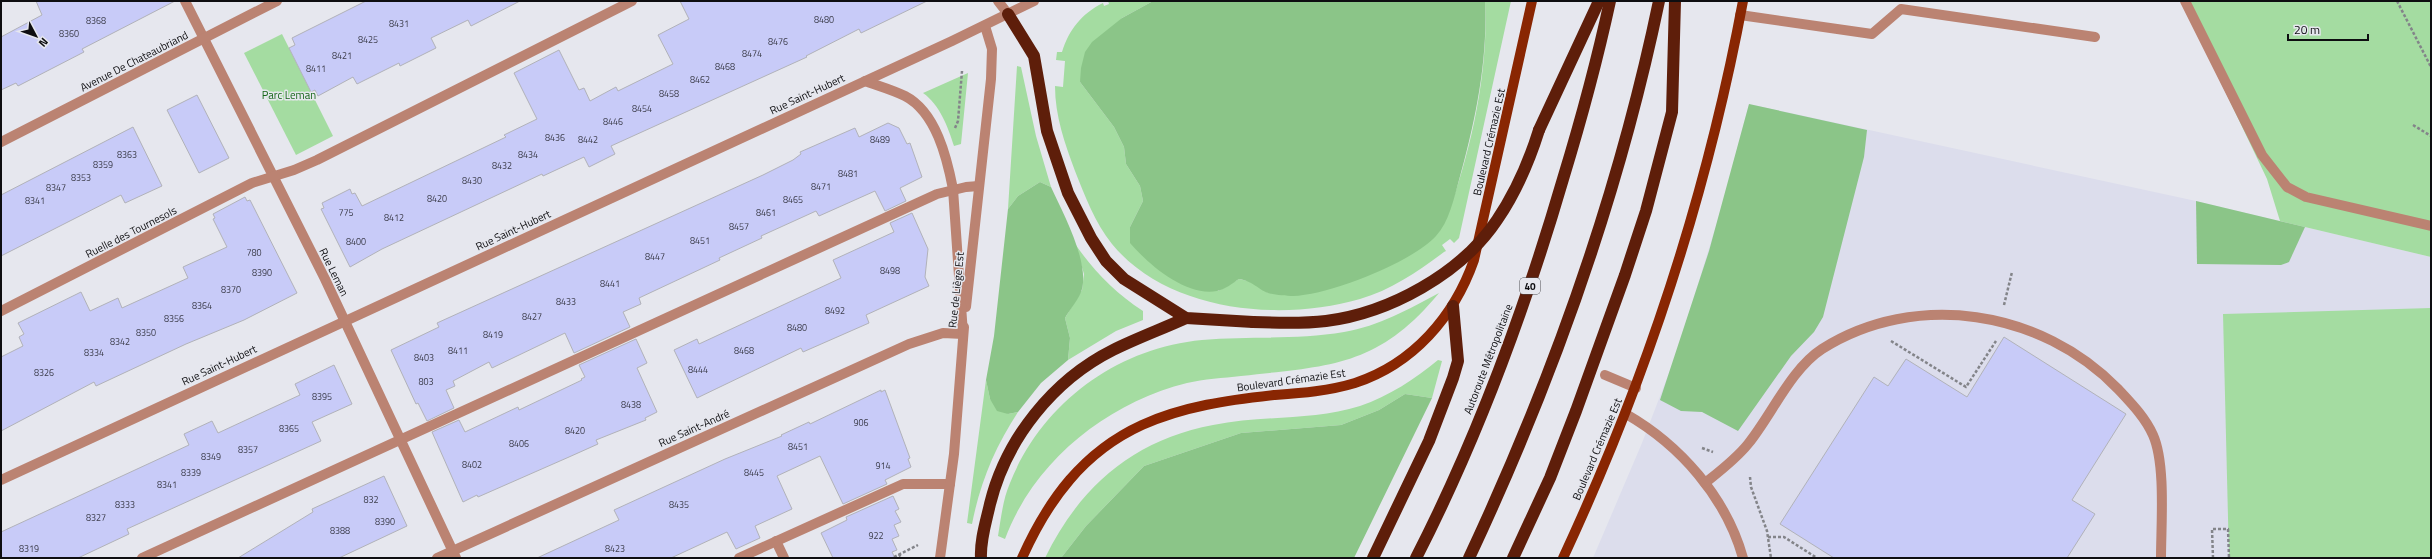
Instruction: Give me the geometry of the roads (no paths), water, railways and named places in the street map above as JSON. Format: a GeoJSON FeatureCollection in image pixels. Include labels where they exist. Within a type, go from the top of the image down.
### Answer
{"type":"FeatureCollection","features":[{"type":"Feature","properties":{"kind":"highway"},"geometry":{"type":"LineString","coordinates":[[981,558],[981,549],[987,517],[1001,469],[1017,440],[1043,405],[1060,388],[1094,361],[1113,350],[1186,318],[1284,323],[1327,321],[1387,304],[1440,276],[1481,240],[1497,221],[1509,201],[1525,168],[1539,130],[1599,1]]}},
{"type":"Feature","properties":{"kind":"highway","name":"Autoroute Métropolitaine"},"geometry":{"type":"LineString","coordinates":[[1416,558],[1489,396],[1534,275],[1587,96],[1610,1]]}},
{"type":"Feature","properties":{"kind":"highway"},"geometry":{"type":"LineString","coordinates":[[1469,558],[1510,469],[1577,294],[1626,138],[1659,1]]}},
{"type":"Feature","properties":{"kind":"highway"},"geometry":{"type":"LineString","coordinates":[[1512,558],[1550,478],[1576,411],[1625,275],[1648,204],[1672,112],[1675,1]]}},
{"type":"Feature","properties":{"kind":"highway"},"geometry":{"type":"LineString","coordinates":[[1008,14],[1034,56],[1042,110],[1053,152],[1068,193],[1091,238],[1106,261],[1124,279],[1186,318]]}},
{"type":"Feature","properties":{"kind":"highway"},"geometry":{"type":"LineString","coordinates":[[1372,558],[1429,441],[1453,378],[1458,361],[1453,306]]}},
{"type":"Feature","properties":{"kind":"main road","name":"Boulevard Crémazie Est"},"geometry":{"type":"LineString","coordinates":[[1022,558],[1041,519],[1064,485],[1090,457],[1123,436],[1158,418],[1207,404],[1317,391],[1354,383],[1372,377],[1421,345],[1432,334],[1453,306],[1468,278],[1474,260],[1532,1]]}},
{"type":"Feature","properties":{"kind":"main road","name":"Boulevard Crémazie Est"},"geometry":{"type":"LineString","coordinates":[[1563,558],[1636,388],[1695,206],[1716,128],[1743,1]]}},
{"type":"Feature","properties":{"kind":"street","name":"Rue Leman"},"geometry":{"type":"LineString","coordinates":[[184,1],[204,38],[344,320],[454,554]]}},
{"type":"Feature","properties":{"kind":"street","name":"Avenue De Chateaubriand"},"geometry":{"type":"LineString","coordinates":[[1,142],[277,1]]}},
{"type":"Feature","properties":{"kind":"street","name":"Ruelle des Tournesols"},"geometry":{"type":"LineString","coordinates":[[1,311],[252,183],[294,170],[317,160],[632,1]]}},
{"type":"Feature","properties":{"kind":"street"},"geometry":{"type":"LineString","coordinates":[[998,1],[1008,14]]}},
{"type":"Feature","properties":{"kind":"street","name":"Rue Saint-Hubert"},"geometry":{"type":"LineString","coordinates":[[1,480],[344,320],[985,26],[1034,1]]}},
{"type":"Feature","properties":{"kind":"street"},"geometry":{"type":"LineString","coordinates":[[2185,1],[2262,155],[2287,187],[2306,197],[2431,226]]}},
{"type":"Feature","properties":{"kind":"street"},"geometry":{"type":"LineString","coordinates":[[1740,15],[1872,34],[1902,9],[2095,37]]}},
{"type":"Feature","properties":{"kind":"street","name":"Rue de Liège Est"},"geometry":{"type":"LineString","coordinates":[[940,558],[950,484],[963,334],[992,59],[991,40],[985,26]]}},
{"type":"Feature","properties":{"kind":"street"},"geometry":{"type":"LineString","coordinates":[[865,81],[906,96],[922,110],[935,130],[950,172],[953,189],[963,334]]}},
{"type":"Feature","properties":{"kind":"street"},"geometry":{"type":"LineString","coordinates":[[142,558],[400,438],[937,194],[953,189],[978,186]]}},
{"type":"Feature","properties":{"kind":"street"},"geometry":{"type":"LineString","coordinates":[[1705,483],[1747,446],[1797,374],[1820,350],[1864,328],[1887,321],[1922,315],[1965,315],[2014,326],[2058,343],[2107,378],[2132,404],[2147,423],[2158,450],[2161,558]]}},
{"type":"Feature","properties":{"kind":"street","name":"Rue Saint-André"},"geometry":{"type":"LineString","coordinates":[[437,558],[454,554],[909,344],[943,333],[963,334]]}},
{"type":"Feature","properties":{"kind":"street"},"geometry":{"type":"LineString","coordinates":[[1605,375],[1636,388]]}},
{"type":"Feature","properties":{"kind":"street"},"geometry":{"type":"LineString","coordinates":[[1626,414],[1646,426],[1693,467],[1705,483],[1728,522],[1743,558]]}},
{"type":"Feature","properties":{"kind":"street"},"geometry":{"type":"LineString","coordinates":[[739,558],[903,484],[950,484]]}},
{"type":"Feature","properties":{"kind":"street"},"geometry":{"type":"LineString","coordinates":[[776,541],[784,558]]}},
{"type":"Feature","properties":{"kind":"park label","name":"Parc Leman"},"geometry":{"type":"Point","coordinates":[289,95]}}]}
